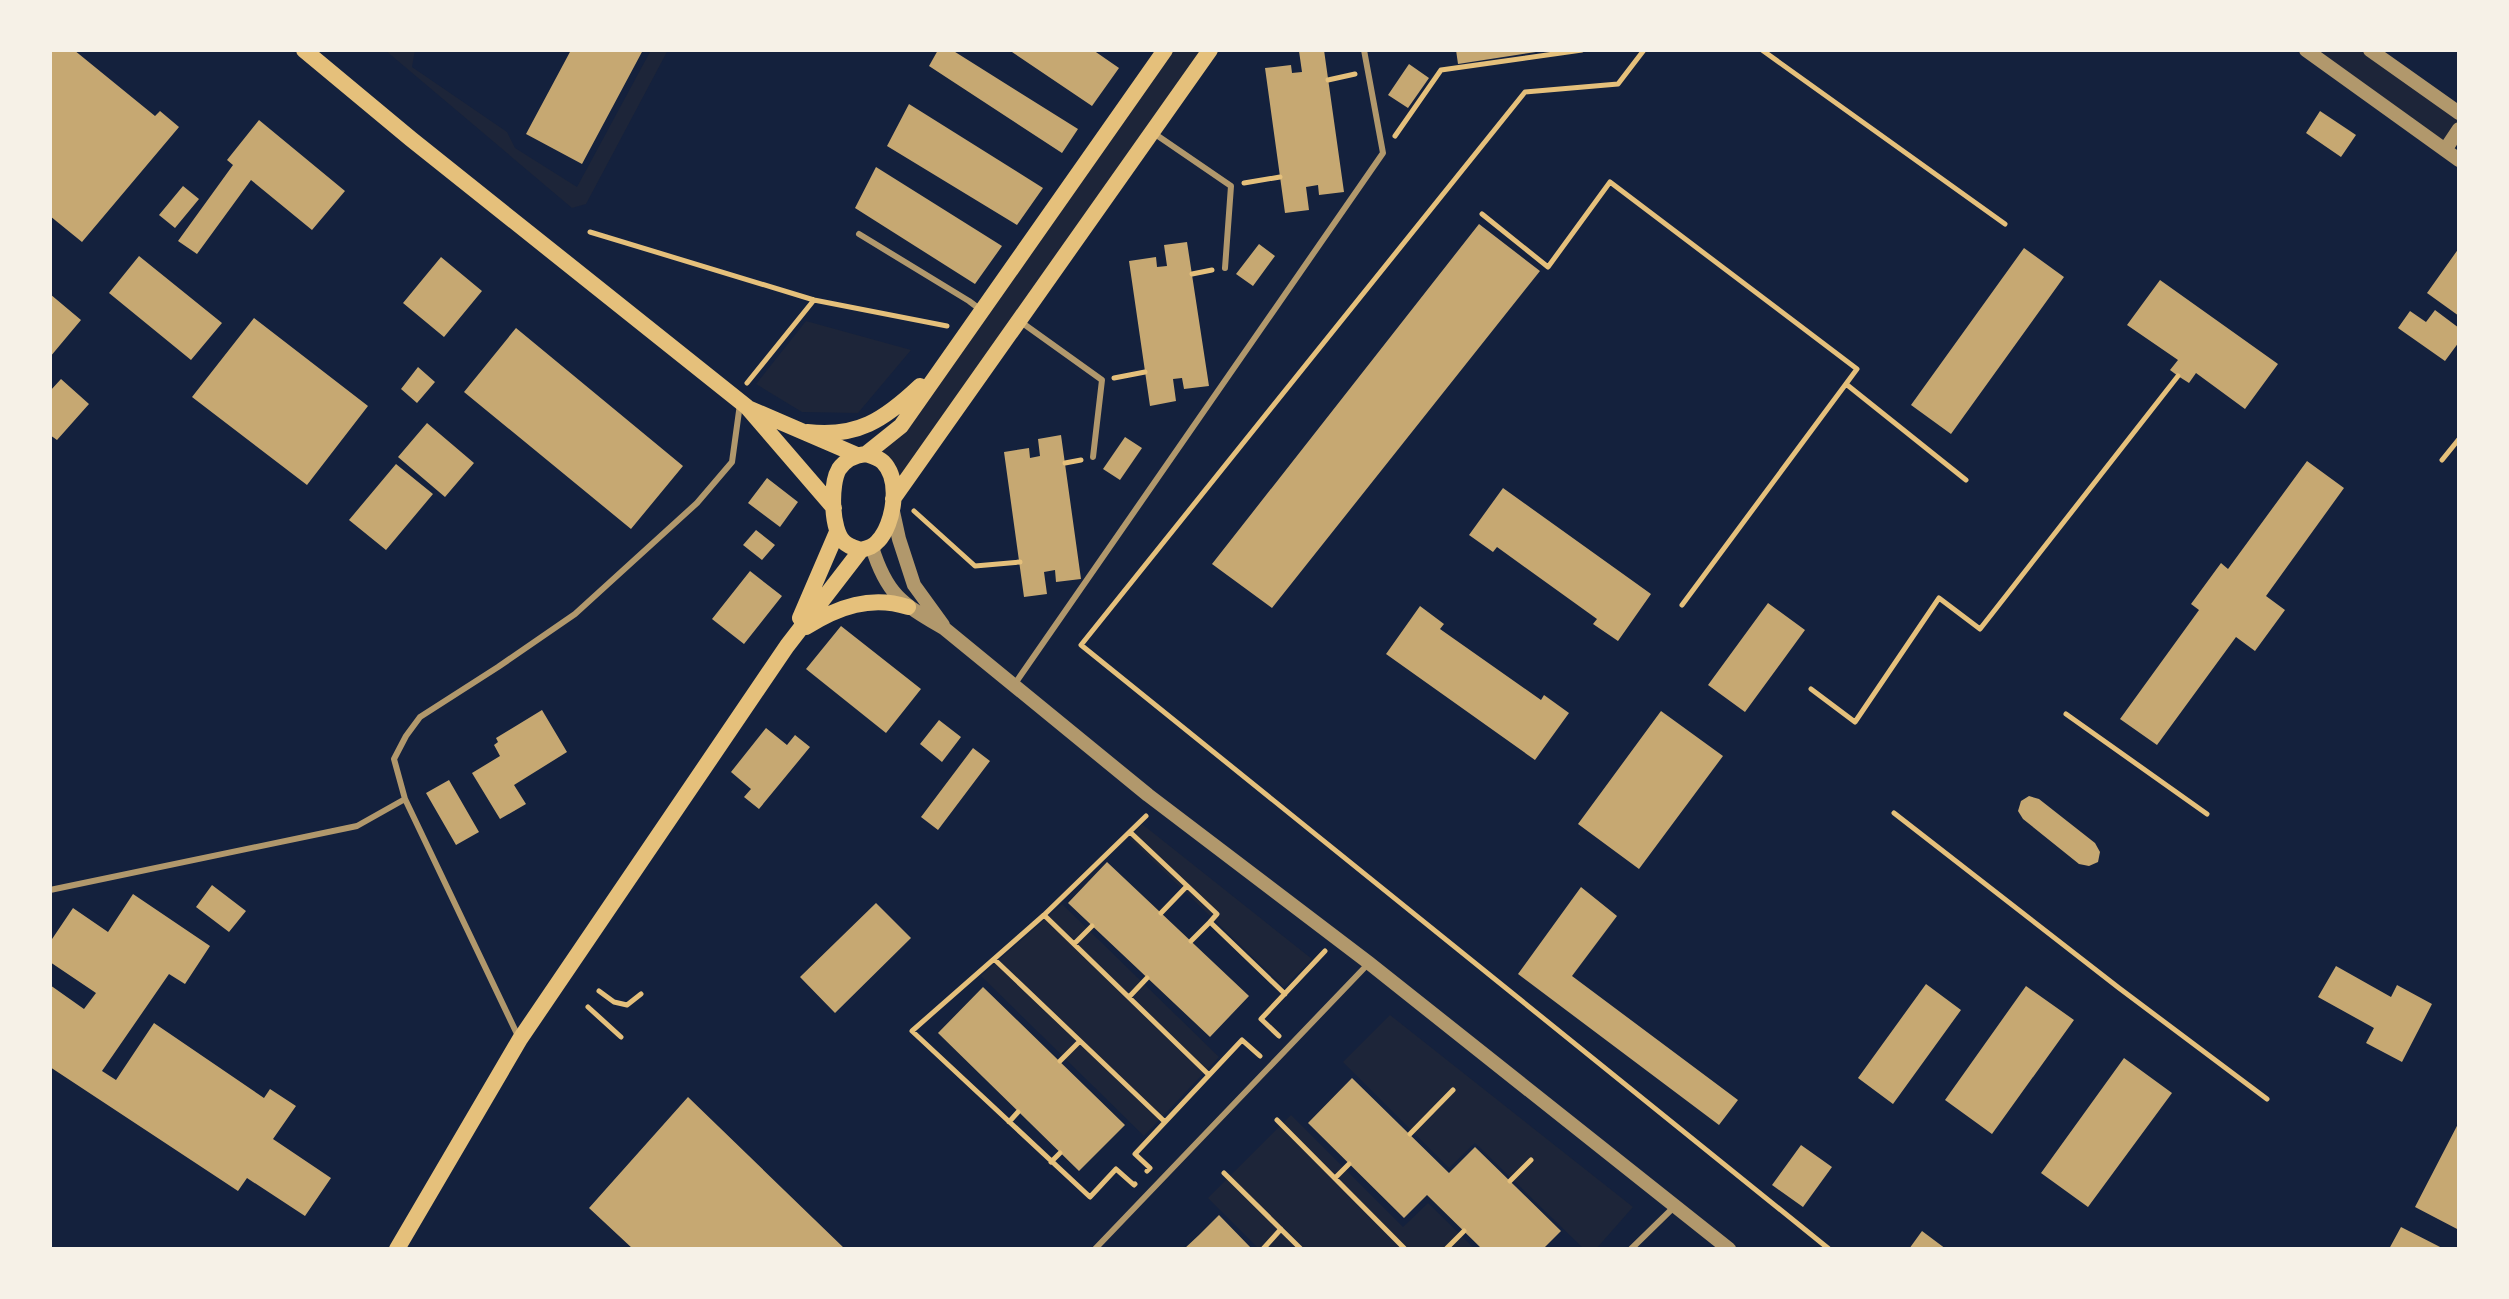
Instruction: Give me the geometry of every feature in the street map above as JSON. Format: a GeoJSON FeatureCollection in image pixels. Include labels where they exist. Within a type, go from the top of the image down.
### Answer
{"type":"FeatureCollection","features":[{"type":"Feature","properties":{"kind":"main road"},"geometry":{"type":"LineString","coordinates":[[304,50],[411,139],[744,398],[807,432],[881,459],[888,468],[893,503],[881,539],[867,548],[787,646],[520,1039],[397,1249]]}},
{"type":"Feature","properties":{"kind":"main road"},"geometry":{"type":"LineString","coordinates":[[867,548],[850,547],[837,532],[834,508],[838,470],[901,426],[1165,50]]}},
{"type":"Feature","properties":{"kind":"main road"},"geometry":{"type":"LineString","coordinates":[[893,503],[1018,320],[1210,50]]}},
{"type":"Feature","properties":{"kind":"main road"},"geometry":{"type":"LineString","coordinates":[[807,432],[824,434],[868,426],[893,412],[947,360]]}},
{"type":"Feature","properties":{"kind":"main road"},"geometry":{"type":"LineString","coordinates":[[744,398],[834,508]]}},
{"type":"Feature","properties":{"kind":"main road"},"geometry":{"type":"LineString","coordinates":[[787,646],[837,532]]}},
{"type":"Feature","properties":{"kind":"main road"},"geometry":{"type":"LineString","coordinates":[[798,632],[849,605],[876,601],[908,607]]}},
{"type":"Feature","properties":{"kind":"street"},"geometry":{"type":"LineString","coordinates":[[2306,50],[2459,160]]}},
{"type":"Feature","properties":{"kind":"street"},"geometry":{"type":"LineString","coordinates":[[2370,50],[2459,113]]}},
{"type":"Feature","properties":{"kind":"street"},"geometry":{"type":"LineString","coordinates":[[2445,150],[2459,129]]}},
{"type":"Feature","properties":{"kind":"street"},"geometry":{"type":"LineString","coordinates":[[893,503],[899,539],[914,585],[945,629]]}},
{"type":"Feature","properties":{"kind":"street"},"geometry":{"type":"LineString","coordinates":[[867,548],[891,590],[908,607],[945,629],[1148,795],[1369,963],[1729,1249]]}},
{"type":"Feature","properties":{"kind":"lane"},"geometry":{"type":"LineString","coordinates":[[1014,685],[1383,153],[1364,50]]}},
{"type":"Feature","properties":{"kind":"lane"},"geometry":{"type":"LineString","coordinates":[[1152,132],[1231,186],[1225,268]]}},
{"type":"Feature","properties":{"kind":"lane"},"geometry":{"type":"LineString","coordinates":[[859,234],[981,310]]}},
{"type":"Feature","properties":{"kind":"lane"},"geometry":{"type":"LineString","coordinates":[[1018,320],[1102,380],[1093,457]]}},
{"type":"Feature","properties":{"kind":"lane"},"geometry":{"type":"LineString","coordinates":[[520,1039],[405,799],[394,759],[420,717],[575,614],[697,503],[732,462],[744,398]]}},
{"type":"Feature","properties":{"kind":"lane"},"geometry":{"type":"LineString","coordinates":[[50,890],[357,826],[405,799]]}},
{"type":"Feature","properties":{"kind":"lane"},"geometry":{"type":"LineString","coordinates":[[1095,1249],[1369,963]]}},
{"type":"Feature","properties":{"kind":"lane"},"geometry":{"type":"LineString","coordinates":[[1631,1249],[1676,1205]]}},
{"type":"Feature","properties":{"kind":"path"},"geometry":{"type":"LineString","coordinates":[[1383,153],[1441,70],[1582,50]]}},
{"type":"Feature","properties":{"kind":"path"},"geometry":{"type":"LineString","coordinates":[[1644,50],[1618,84],[1525,92],[1081,645],[1829,1249]]}},
{"type":"Feature","properties":{"kind":"path"},"geometry":{"type":"LineString","coordinates":[[1762,50],[2005,224]]}},
{"type":"Feature","properties":{"kind":"path"},"geometry":{"type":"LineString","coordinates":[[1328,80],[1368,72]]}},
{"type":"Feature","properties":{"kind":"path"},"geometry":{"type":"LineString","coordinates":[[1231,186],[1280,177]]}},
{"type":"Feature","properties":{"kind":"path"},"geometry":{"type":"LineString","coordinates":[[1482,214],[1548,267],[1610,182],[1857,369],[1682,605]]}},
{"type":"Feature","properties":{"kind":"path"},"geometry":{"type":"LineString","coordinates":[[590,232],[814,300],[948,326]]}},
{"type":"Feature","properties":{"kind":"path"},"geometry":{"type":"LineString","coordinates":[[744,398],[814,300]]}},
{"type":"Feature","properties":{"kind":"path"},"geometry":{"type":"LineString","coordinates":[[1102,380],[1145,372]]}},
{"type":"Feature","properties":{"kind":"path"},"geometry":{"type":"LineString","coordinates":[[1811,689],[1855,722],[1939,598],[1980,629],[2178,376]]}},
{"type":"Feature","properties":{"kind":"path"},"geometry":{"type":"LineString","coordinates":[[1846,384],[1966,480]]}},
{"type":"Feature","properties":{"kind":"path"},"geometry":{"type":"LineString","coordinates":[[2442,460],[2459,439]]}},
{"type":"Feature","properties":{"kind":"path"},"geometry":{"type":"LineString","coordinates":[[918,515],[975,566],[1020,562]]}},
{"type":"Feature","properties":{"kind":"path"},"geometry":{"type":"LineString","coordinates":[[2066,714],[2207,814]]}},
{"type":"Feature","properties":{"kind":"path"},"geometry":{"type":"LineString","coordinates":[[1894,813],[2267,1099]]}},
{"type":"Feature","properties":{"kind":"path"},"geometry":{"type":"LineString","coordinates":[[1147,814],[1044,915],[912,1031],[1090,1197],[1116,1169],[1134,1185],[1150,1168],[1135,1154],[1242,1040],[1261,1057],[1271,1047],[1280,1037],[1261,1019],[1326,951]]}},
{"type":"Feature","properties":{"kind":"path"},"geometry":{"type":"LineString","coordinates":[[1130,832],[1217,914],[1191,941]]}},
{"type":"Feature","properties":{"kind":"path"},"geometry":{"type":"LineString","coordinates":[[1161,913],[1187,886]]}},
{"type":"Feature","properties":{"kind":"path"},"geometry":{"type":"LineString","coordinates":[[1044,915],[1209,1075]]}},
{"type":"Feature","properties":{"kind":"path"},"geometry":{"type":"LineString","coordinates":[[1210,922],[1285,994]]}},
{"type":"Feature","properties":{"kind":"path"},"geometry":{"type":"LineString","coordinates":[[1074,944],[1092,926]]}},
{"type":"Feature","properties":{"kind":"path"},"geometry":{"type":"LineString","coordinates":[[994,959],[1165,1122]]}},
{"type":"Feature","properties":{"kind":"path"},"geometry":{"type":"LineString","coordinates":[[1129,997],[1147,978]]}},
{"type":"Feature","properties":{"kind":"path"},"geometry":{"type":"LineString","coordinates":[[599,991],[614,1002],[627,1005],[641,994]]}},
{"type":"Feature","properties":{"kind":"path"},"geometry":{"type":"LineString","coordinates":[[588,1007],[621,1037]]}},
{"type":"Feature","properties":{"kind":"path"},"geometry":{"type":"LineString","coordinates":[[1060,1061],[1080,1041]]}},
{"type":"Feature","properties":{"kind":"path"},"geometry":{"type":"LineString","coordinates":[[1410,1134],[1453,1090]]}},
{"type":"Feature","properties":{"kind":"path"},"geometry":{"type":"LineString","coordinates":[[1009,1122],[1018,1112]]}},
{"type":"Feature","properties":{"kind":"path"},"geometry":{"type":"LineString","coordinates":[[1277,1120],[1405,1249]]}},
{"type":"Feature","properties":{"kind":"path"},"geometry":{"type":"LineString","coordinates":[[1051,1162],[1060,1153]]}},
{"type":"Feature","properties":{"kind":"path"},"geometry":{"type":"LineString","coordinates":[[1510,1181],[1531,1160]]}},
{"type":"Feature","properties":{"kind":"path"},"geometry":{"type":"LineString","coordinates":[[1335,1178],[1349,1164]]}},
{"type":"Feature","properties":{"kind":"path"},"geometry":{"type":"LineString","coordinates":[[1224,1173],[1301,1249]]}},
{"type":"Feature","properties":{"kind":"path"},"geometry":{"type":"LineString","coordinates":[[1263,1249],[1281,1229]]}},
{"type":"Feature","properties":{"kind":"path"},"geometry":{"type":"LineString","coordinates":[[1449,1248],[1464,1231]]}},
{"type":"Feature","properties":{"kind":"shaded area"},"geometry":{"type":"Polygon","coordinates":[[[385,50],[415,50],[412,67],[507,132],[515,148],[577,187],[651,50],[668,50],[586,204],[572,208],[385,50]]]}},
{"type":"Feature","properties":{"kind":"shaded area"},"geometry":{"type":"Polygon","coordinates":[[[1165,50],[1210,50],[893,499],[892,482],[866,454],[901,426],[1165,50]]]}},
{"type":"Feature","properties":{"kind":"shaded area"},"geometry":{"type":"Polygon","coordinates":[[[2306,50],[2370,50],[2459,113],[2459,129],[2445,150],[2306,50]]]}},
{"type":"Feature","properties":{"kind":"shaded area"},"geometry":{"type":"Polygon","coordinates":[[[806,321],[911,350],[858,413],[802,412],[756,384],[806,321]]]}},
{"type":"Feature","properties":{"kind":"shaded area"},"geometry":{"type":"Polygon","coordinates":[[[1142,824],[1312,959],[1284,987],[1129,838],[1142,824]]]}},
{"type":"Feature","properties":{"kind":"shaded area"},"geometry":{"type":"Polygon","coordinates":[[[1062,904],[1219,1057],[1144,1136],[981,976],[1062,904]]]}},
{"type":"Feature","properties":{"kind":"shaded area"},"geometry":{"type":"Polygon","coordinates":[[[1390,1015],[1633,1207],[1596,1249],[1584,1249],[1475,1143],[1449,1168],[1343,1062],[1390,1015]]]}},
{"type":"Feature","properties":{"kind":"shaded area"},"geometry":{"type":"Polygon","coordinates":[[[1291,1115],[1403,1227],[1428,1203],[1475,1249],[1259,1249],[1208,1198],[1291,1115]]]}},
{"type":"Feature","properties":{"kind":"building"},"geometry":{"type":"Polygon","coordinates":[[[50,50],[74,50],[155,116],[160,111],[179,127],[82,242],[50,216],[50,50]]]}},
{"type":"Feature","properties":{"kind":"building"},"geometry":{"type":"Polygon","coordinates":[[[571,50],[643,50],[582,164],[526,134],[571,50]]]}},
{"type":"Feature","properties":{"kind":"building"},"geometry":{"type":"Polygon","coordinates":[[[938,50],[952,50],[1078,129],[1062,153],[929,66],[938,50]]]}},
{"type":"Feature","properties":{"kind":"building"},"geometry":{"type":"Polygon","coordinates":[[[1009,50],[1093,50],[1119,68],[1092,106],[1009,50]]]}},
{"type":"Feature","properties":{"kind":"building"},"geometry":{"type":"Polygon","coordinates":[[[1324,50],[1344,192],[1319,195],[1318,185],[1306,187],[1309,210],[1285,213],[1265,68],[1291,65],[1292,73],[1302,72],[1299,51],[1324,50]]]}},
{"type":"Feature","properties":{"kind":"building"},"geometry":{"type":"Polygon","coordinates":[[[1456,50],[1536,50],[1536,52],[1458,64],[1456,50]]]}},
{"type":"Feature","properties":{"kind":"building"},"geometry":{"type":"Polygon","coordinates":[[[1409,64],[1429,78],[1408,108],[1388,95],[1409,64]]]}},
{"type":"Feature","properties":{"kind":"building"},"geometry":{"type":"Polygon","coordinates":[[[909,104],[1043,188],[1017,225],[887,146],[909,104]]]}},
{"type":"Feature","properties":{"kind":"building"},"geometry":{"type":"Polygon","coordinates":[[[2320,111],[2356,135],[2341,157],[2306,133],[2320,111]]]}},
{"type":"Feature","properties":{"kind":"building"},"geometry":{"type":"Polygon","coordinates":[[[259,120],[345,191],[312,230],[251,180],[197,254],[178,241],[233,165],[227,160],[259,120]]]}},
{"type":"Feature","properties":{"kind":"building"},"geometry":{"type":"Polygon","coordinates":[[[876,167],[1002,246],[975,284],[855,208],[876,167]]]}},
{"type":"Feature","properties":{"kind":"building"},"geometry":{"type":"Polygon","coordinates":[[[183,186],[199,199],[175,228],[159,215],[183,186]]]}},
{"type":"Feature","properties":{"kind":"building"},"geometry":{"type":"Polygon","coordinates":[[[1479,224],[1540,271],[1272,608],[1212,564],[1479,224]]]}},
{"type":"Feature","properties":{"kind":"building"},"geometry":{"type":"Polygon","coordinates":[[[1187,242],[1209,386],[1184,389],[1182,378],[1173,379],[1176,401],[1150,406],[1129,261],[1156,257],[1157,267],[1167,266],[1164,245],[1187,242]]]}},
{"type":"Feature","properties":{"kind":"building"},"geometry":{"type":"Polygon","coordinates":[[[1259,244],[1275,256],[1253,286],[1236,274],[1259,244]]]}},
{"type":"Feature","properties":{"kind":"building"},"geometry":{"type":"Polygon","coordinates":[[[2024,248],[2064,277],[1951,434],[1911,405],[2024,248]]]}},
{"type":"Feature","properties":{"kind":"building"},"geometry":{"type":"Polygon","coordinates":[[[2459,248],[2459,316],[2427,293],[2459,248]]]}},
{"type":"Feature","properties":{"kind":"building"},"geometry":{"type":"Polygon","coordinates":[[[139,256],[222,323],[191,360],[109,293],[139,256]]]}},
{"type":"Feature","properties":{"kind":"building"},"geometry":{"type":"Polygon","coordinates":[[[441,257],[482,291],[444,337],[403,303],[441,257]]]}},
{"type":"Feature","properties":{"kind":"building"},"geometry":{"type":"Polygon","coordinates":[[[2160,280],[2278,364],[2245,409],[2196,373],[2189,383],[2178,376],[2170,370],[2178,360],[2127,325],[2160,280]]]}},
{"type":"Feature","properties":{"kind":"building"},"geometry":{"type":"Polygon","coordinates":[[[50,294],[81,320],[50,357],[50,294]]]}},
{"type":"Feature","properties":{"kind":"building"},"geometry":{"type":"Polygon","coordinates":[[[2435,310],[2459,328],[2459,342],[2445,361],[2398,328],[2410,311],[2426,322],[2435,310]]]}},
{"type":"Feature","properties":{"kind":"building"},"geometry":{"type":"Polygon","coordinates":[[[254,318],[368,406],[307,485],[192,397],[254,318]]]}},
{"type":"Feature","properties":{"kind":"building"},"geometry":{"type":"Polygon","coordinates":[[[516,328],[683,466],[631,529],[464,392],[516,328]]]}},
{"type":"Feature","properties":{"kind":"building"},"geometry":{"type":"Polygon","coordinates":[[[418,367],[435,382],[417,403],[401,389],[418,367]]]}},
{"type":"Feature","properties":{"kind":"building"},"geometry":{"type":"Polygon","coordinates":[[[61,379],[89,404],[57,440],[50,435],[50,391],[61,379]]]}},
{"type":"Feature","properties":{"kind":"building"},"geometry":{"type":"Polygon","coordinates":[[[427,423],[474,463],[445,497],[398,457],[427,423]]]}},
{"type":"Feature","properties":{"kind":"building"},"geometry":{"type":"Polygon","coordinates":[[[1061,435],[1081,579],[1056,582],[1055,570],[1044,572],[1047,594],[1024,597],[1004,452],[1029,448],[1030,458],[1040,456],[1038,439],[1061,435]]]}},
{"type":"Feature","properties":{"kind":"building"},"geometry":{"type":"Polygon","coordinates":[[[1125,437],[1142,448],[1120,480],[1103,469],[1125,437]]]}},
{"type":"Feature","properties":{"kind":"building"},"geometry":{"type":"Polygon","coordinates":[[[2307,461],[2344,488],[2266,596],[2285,610],[2255,651],[2236,637],[2157,745],[2120,719],[2199,610],[2191,604],[2221,563],[2228,569],[2307,461]]]}},
{"type":"Feature","properties":{"kind":"building"},"geometry":{"type":"Polygon","coordinates":[[[396,464],[433,494],[386,550],[349,520],[396,464]]]}},
{"type":"Feature","properties":{"kind":"building"},"geometry":{"type":"Polygon","coordinates":[[[767,478],[798,502],[780,527],[748,503],[767,478]]]}},
{"type":"Feature","properties":{"kind":"building"},"geometry":{"type":"Polygon","coordinates":[[[1503,488],[1651,594],[1618,641],[1593,624],[1597,619],[1497,547],[1493,552],[1469,535],[1503,488]]]}},
{"type":"Feature","properties":{"kind":"building"},"geometry":{"type":"Polygon","coordinates":[[[756,530],[775,545],[762,560],[743,545],[756,530]]]}},
{"type":"Feature","properties":{"kind":"building"},"geometry":{"type":"Polygon","coordinates":[[[750,571],[782,596],[744,644],[712,619],[750,571]]]}},
{"type":"Feature","properties":{"kind":"building"},"geometry":{"type":"Polygon","coordinates":[[[1768,603],[1805,630],[1745,712],[1708,685],[1768,603]]]}},
{"type":"Feature","properties":{"kind":"building"},"geometry":{"type":"Polygon","coordinates":[[[1420,606],[1444,624],[1440,629],[1541,700],[1544,695],[1569,713],[1535,760],[1386,654],[1420,606]]]}},
{"type":"Feature","properties":{"kind":"building"},"geometry":{"type":"Polygon","coordinates":[[[841,626],[921,689],[886,733],[806,669],[841,626]]]}},
{"type":"Feature","properties":{"kind":"building"},"geometry":{"type":"Polygon","coordinates":[[[542,710],[567,752],[514,785],[526,804],[500,819],[472,773],[500,756],[494,745],[498,742],[496,738],[542,710]]]}},
{"type":"Feature","properties":{"kind":"building"},"geometry":{"type":"Polygon","coordinates":[[[1661,711],[1723,756],[1639,869],[1578,824],[1661,711]]]}},
{"type":"Feature","properties":{"kind":"building"},"geometry":{"type":"Polygon","coordinates":[[[939,720],[961,737],[942,762],[920,744],[939,720]]]}},
{"type":"Feature","properties":{"kind":"building"},"geometry":{"type":"Polygon","coordinates":[[[766,728],[787,745],[795,735],[810,747],[759,809],[744,797],[751,789],[731,772],[766,728]]]}},
{"type":"Feature","properties":{"kind":"building"},"geometry":{"type":"Polygon","coordinates":[[[973,748],[990,761],[938,830],[921,817],[973,748]]]}},
{"type":"Feature","properties":{"kind":"building"},"geometry":{"type":"Polygon","coordinates":[[[449,780],[479,832],[456,845],[426,793],[449,780]]]}},
{"type":"Feature","properties":{"kind":"building"},"geometry":{"type":"Polygon","coordinates":[[[2029,796],[2039,799],[2095,843],[2100,852],[2098,862],[2089,866],[2079,864],[2023,819],[2018,811],[2021,801],[2029,796]]]}},
{"type":"Feature","properties":{"kind":"building"},"geometry":{"type":"Polygon","coordinates":[[[1107,862],[1249,996],[1210,1037],[1068,903],[1107,862]]]}},
{"type":"Feature","properties":{"kind":"building"},"geometry":{"type":"Polygon","coordinates":[[[212,885],[246,911],[229,932],[196,907],[212,885]]]}},
{"type":"Feature","properties":{"kind":"building"},"geometry":{"type":"Polygon","coordinates":[[[1581,887],[1617,916],[1572,976],[1738,1100],[1719,1125],[1518,974],[1581,887]]]}},
{"type":"Feature","properties":{"kind":"building"},"geometry":{"type":"Polygon","coordinates":[[[133,894],[210,946],[185,984],[169,974],[102,1071],[116,1080],[154,1023],[264,1098],[270,1089],[296,1106],[273,1139],[331,1178],[305,1216],[247,1178],[238,1191],[50,1067],[50,985],[84,1009],[96,993],[50,962],[50,942],[73,908],[108,932],[133,894]]]}},
{"type":"Feature","properties":{"kind":"building"},"geometry":{"type":"Polygon","coordinates":[[[876,903],[911,938],[835,1013],[800,977],[876,903]]]}},
{"type":"Feature","properties":{"kind":"building"},"geometry":{"type":"Polygon","coordinates":[[[2336,966],[2391,997],[2397,985],[2432,1004],[2402,1062],[2366,1043],[2374,1028],[2318,997],[2336,966]]]}},
{"type":"Feature","properties":{"kind":"building"},"geometry":{"type":"Polygon","coordinates":[[[1926,984],[1961,1010],[1893,1104],[1858,1078],[1926,984]]]}},
{"type":"Feature","properties":{"kind":"building"},"geometry":{"type":"Polygon","coordinates":[[[2026,986],[2074,1020],[1992,1134],[1945,1100],[2026,986]]]}},
{"type":"Feature","properties":{"kind":"building"},"geometry":{"type":"Polygon","coordinates":[[[983,987],[1125,1125],[1079,1171],[938,1033],[983,987]]]}},
{"type":"Feature","properties":{"kind":"building"},"geometry":{"type":"Polygon","coordinates":[[[2124,1058],[2172,1093],[2088,1207],[2041,1173],[2124,1058]]]}},
{"type":"Feature","properties":{"kind":"building"},"geometry":{"type":"Polygon","coordinates":[[[1352,1078],[1449,1173],[1475,1147],[1561,1231],[1543,1249],[1482,1249],[1427,1195],[1404,1218],[1308,1123],[1352,1078]]]}},
{"type":"Feature","properties":{"kind":"building"},"geometry":{"type":"Polygon","coordinates":[[[688,1097],[845,1249],[633,1249],[589,1208],[688,1097]]]}},
{"type":"Feature","properties":{"kind":"building"},"geometry":{"type":"Polygon","coordinates":[[[2459,1122],[2459,1230],[2415,1207],[2459,1122]]]}},
{"type":"Feature","properties":{"kind":"building"},"geometry":{"type":"Polygon","coordinates":[[[1801,1145],[1832,1167],[1803,1207],[1772,1185],[1801,1145]]]}},
{"type":"Feature","properties":{"kind":"building"},"geometry":{"type":"Polygon","coordinates":[[[1219,1215],[1252,1249],[1184,1249],[1199,1235],[1219,1215]]]}},
{"type":"Feature","properties":{"kind":"building"},"geometry":{"type":"Polygon","coordinates":[[[2401,1227],[2444,1249],[2389,1249],[2401,1227]]]}},
{"type":"Feature","properties":{"kind":"building"},"geometry":{"type":"Polygon","coordinates":[[[1922,1231],[1946,1249],[1909,1249],[1922,1231]]]}}]}
